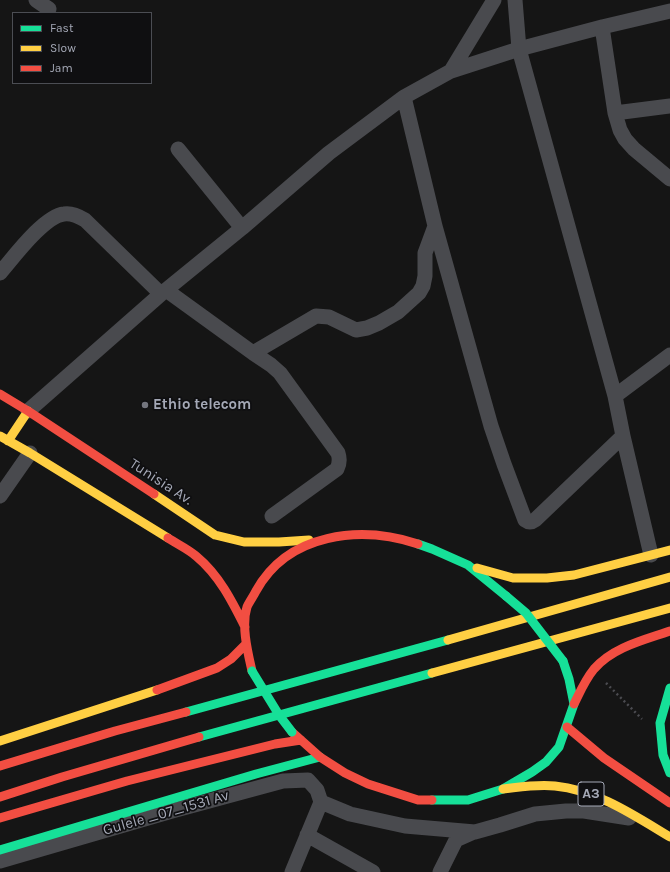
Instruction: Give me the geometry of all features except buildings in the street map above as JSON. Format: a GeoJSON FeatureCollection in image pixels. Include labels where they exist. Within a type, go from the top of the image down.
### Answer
{"type":"FeatureCollection","features":[{"type":"Feature","properties":{"kind":"main road","name":"Tunisia Av."},"geometry":{"type":"LineString","coordinates":[[0,394],[215,535],[244,542],[322,540]]}},
{"type":"Feature","properties":{"kind":"main road"},"geometry":{"type":"LineString","coordinates":[[28,411],[4,438],[30,452],[196,556],[218,578],[234,604],[245,627]]}},
{"type":"Feature","properties":{"kind":"main road"},"geometry":{"type":"LineString","coordinates":[[670,550],[574,575],[536,579],[513,578],[468,565],[432,549],[406,540],[381,534],[354,534],[322,540],[292,552],[272,568],[259,586],[247,608],[245,627],[246,644],[252,671],[279,715],[292,732],[320,757],[345,773],[368,784],[418,800],[468,800],[502,789],[546,762],[559,747],[574,704],[586,680],[598,665],[613,653],[670,631]]}},
{"type":"Feature","properties":{"kind":"main road"},"geometry":{"type":"LineString","coordinates":[[468,565],[526,613],[563,661],[569,679],[574,704]]}},
{"type":"Feature","properties":{"kind":"main road"},"geometry":{"type":"LineString","coordinates":[[0,766],[115,731],[670,577]]}},
{"type":"Feature","properties":{"kind":"main road"},"geometry":{"type":"LineString","coordinates":[[0,797],[188,740],[670,608]]}},
{"type":"Feature","properties":{"kind":"main road"},"geometry":{"type":"LineString","coordinates":[[0,741],[184,681],[217,668],[231,659],[246,644]]}},
{"type":"Feature","properties":{"kind":"main road"},"geometry":{"type":"LineString","coordinates":[[670,688],[660,723],[663,755],[670,773]]}},
{"type":"Feature","properties":{"kind":"main road","name":"A3"},"geometry":{"type":"LineString","coordinates":[[567,727],[604,758],[670,803]]}},
{"type":"Feature","properties":{"kind":"main road"},"geometry":{"type":"LineString","coordinates":[[0,818],[127,781],[276,744],[301,740]]}},
{"type":"Feature","properties":{"kind":"main road","name":"Gulele _07_1531 Av"},"geometry":{"type":"LineString","coordinates":[[0,850],[256,774],[320,757]]}},
{"type":"Feature","properties":{"kind":"main road","name":"A3"},"geometry":{"type":"LineString","coordinates":[[502,789],[540,785],[560,786],[587,792],[642,820],[670,837]]}},
{"type":"Feature","properties":{"kind":"street"},"geometry":{"type":"LineString","coordinates":[[36,0],[49,9]]}},
{"type":"Feature","properties":{"kind":"street"},"geometry":{"type":"LineString","coordinates":[[452,71],[494,0]]}},
{"type":"Feature","properties":{"kind":"street"},"geometry":{"type":"LineString","coordinates":[[515,0],[520,49],[615,396],[651,555]]}},
{"type":"Feature","properties":{"kind":"street"},"geometry":{"type":"LineString","coordinates":[[28,411],[164,292],[242,228],[329,153],[404,97],[452,71],[520,49],[670,11]]}},
{"type":"Feature","properties":{"kind":"street"},"geometry":{"type":"LineString","coordinates":[[602,27],[615,114],[620,130],[625,139],[634,149],[670,180]]}},
{"type":"Feature","properties":{"kind":"street"},"geometry":{"type":"LineString","coordinates":[[404,97],[435,226],[491,426],[525,520],[532,523],[623,436]]}},
{"type":"Feature","properties":{"kind":"street"},"geometry":{"type":"LineString","coordinates":[[615,114],[670,106]]}},
{"type":"Feature","properties":{"kind":"street"},"geometry":{"type":"LineString","coordinates":[[178,149],[242,228]]}},
{"type":"Feature","properties":{"kind":"street"},"geometry":{"type":"LineString","coordinates":[[0,273],[31,237],[48,221],[63,214],[74,214],[84,220],[164,292],[271,364],[338,453],[340,458],[340,465],[337,469],[272,516]]}},
{"type":"Feature","properties":{"kind":"street"},"geometry":{"type":"LineString","coordinates":[[253,353],[316,316],[329,317],[356,330],[368,328],[398,312],[419,293],[423,286],[425,276],[425,253],[435,226]]}},
{"type":"Feature","properties":{"kind":"street"},"geometry":{"type":"LineString","coordinates":[[615,396],[670,355]]}},
{"type":"Feature","properties":{"kind":"street"},"geometry":{"type":"LineString","coordinates":[[0,496],[30,452]]}},
{"type":"Feature","properties":{"kind":"street","name":"Gulele _07_1531 Av"},"geometry":{"type":"LineString","coordinates":[[0,861],[172,811],[283,781],[308,780],[317,790],[321,802]]}},
{"type":"Feature","properties":{"kind":"street"},"geometry":{"type":"LineString","coordinates":[[292,872],[321,802],[350,814],[405,826],[475,832]]}},
{"type":"Feature","properties":{"kind":"street"},"geometry":{"type":"LineString","coordinates":[[440,872],[456,840],[475,832],[534,814],[584,811],[642,820]]}},
{"type":"Feature","properties":{"kind":"street"},"geometry":{"type":"LineString","coordinates":[[308,835],[373,872]]}},
{"type":"Feature","properties":{"kind":"path"},"geometry":{"type":"LineString","coordinates":[[605,683],[646,723]]}},
{"type":"Feature","properties":{"kind":"traffic: fast"},"geometry":{"type":"LineString","coordinates":[[418,544],[468,565],[506,596]]}},
{"type":"Feature","properties":{"kind":"traffic: fast"},"geometry":{"type":"LineString","coordinates":[[506,596],[526,613],[563,661]]}},
{"type":"Feature","properties":{"kind":"traffic: fast"},"geometry":{"type":"LineString","coordinates":[[186,712],[448,640]]}},
{"type":"Feature","properties":{"kind":"traffic: fast"},"geometry":{"type":"LineString","coordinates":[[432,800],[468,800],[503,789],[546,762],[559,747],[574,704],[569,679],[563,661]]}},
{"type":"Feature","properties":{"kind":"traffic: fast"},"geometry":{"type":"LineString","coordinates":[[252,671],[279,715],[292,732]]}},
{"type":"Feature","properties":{"kind":"traffic: fast"},"geometry":{"type":"LineString","coordinates":[[199,737],[432,673]]}},
{"type":"Feature","properties":{"kind":"traffic: fast"},"geometry":{"type":"LineString","coordinates":[[670,688],[660,723],[663,755],[670,773]]}},
{"type":"Feature","properties":{"kind":"traffic: fast"},"geometry":{"type":"LineString","coordinates":[[0,850],[256,774],[320,757]]}},
{"type":"Feature","properties":{"kind":"traffic: slow"},"geometry":{"type":"LineString","coordinates":[[8,441],[28,411]]}},
{"type":"Feature","properties":{"kind":"traffic: slow"},"geometry":{"type":"LineString","coordinates":[[0,436],[168,538]]}},
{"type":"Feature","properties":{"kind":"traffic: slow"},"geometry":{"type":"LineString","coordinates":[[154,494],[215,535],[244,542],[309,540]]}},
{"type":"Feature","properties":{"kind":"traffic: slow"},"geometry":{"type":"LineString","coordinates":[[477,568],[513,578],[547,578],[574,575],[670,550]]}},
{"type":"Feature","properties":{"kind":"traffic: slow"},"geometry":{"type":"LineString","coordinates":[[448,640],[670,577]]}},
{"type":"Feature","properties":{"kind":"traffic: slow"},"geometry":{"type":"LineString","coordinates":[[432,673],[670,608]]}},
{"type":"Feature","properties":{"kind":"traffic: slow"},"geometry":{"type":"LineString","coordinates":[[0,741],[157,690]]}},
{"type":"Feature","properties":{"kind":"traffic: slow"},"geometry":{"type":"LineString","coordinates":[[503,789],[542,785],[571,788],[601,798],[670,837]]}},
{"type":"Feature","properties":{"kind":"traffic: jam"},"geometry":{"type":"LineString","coordinates":[[0,394],[154,494]]}},
{"type":"Feature","properties":{"kind":"traffic: jam"},"geometry":{"type":"LineString","coordinates":[[252,671],[245,631],[245,614],[247,607],[256,591],[270,572],[287,557],[306,546],[327,539],[350,535],[373,535],[396,538],[418,544]]}},
{"type":"Feature","properties":{"kind":"traffic: jam"},"geometry":{"type":"LineString","coordinates":[[168,538],[193,553],[212,571],[230,598],[245,627]]}},
{"type":"Feature","properties":{"kind":"traffic: jam"},"geometry":{"type":"LineString","coordinates":[[574,704],[588,677],[602,661],[629,645],[670,631]]}},
{"type":"Feature","properties":{"kind":"traffic: jam"},"geometry":{"type":"LineString","coordinates":[[157,690],[217,668],[231,659],[246,644]]}},
{"type":"Feature","properties":{"kind":"traffic: jam"},"geometry":{"type":"LineString","coordinates":[[0,766],[115,731],[186,712]]}},
{"type":"Feature","properties":{"kind":"traffic: jam"},"geometry":{"type":"LineString","coordinates":[[567,727],[604,758],[670,803]]}},
{"type":"Feature","properties":{"kind":"traffic: jam"},"geometry":{"type":"LineString","coordinates":[[292,732],[320,757],[345,773],[368,784],[418,800],[432,800]]}},
{"type":"Feature","properties":{"kind":"traffic: jam"},"geometry":{"type":"LineString","coordinates":[[0,797],[62,777],[199,737]]}},
{"type":"Feature","properties":{"kind":"traffic: jam"},"geometry":{"type":"LineString","coordinates":[[0,818],[127,781],[275,744],[301,740]]}},
{"type":"Feature","properties":{"kind":"place","name":"Ethio telecom"},"geometry":{"type":"Point","coordinates":[145,405]}}]}
